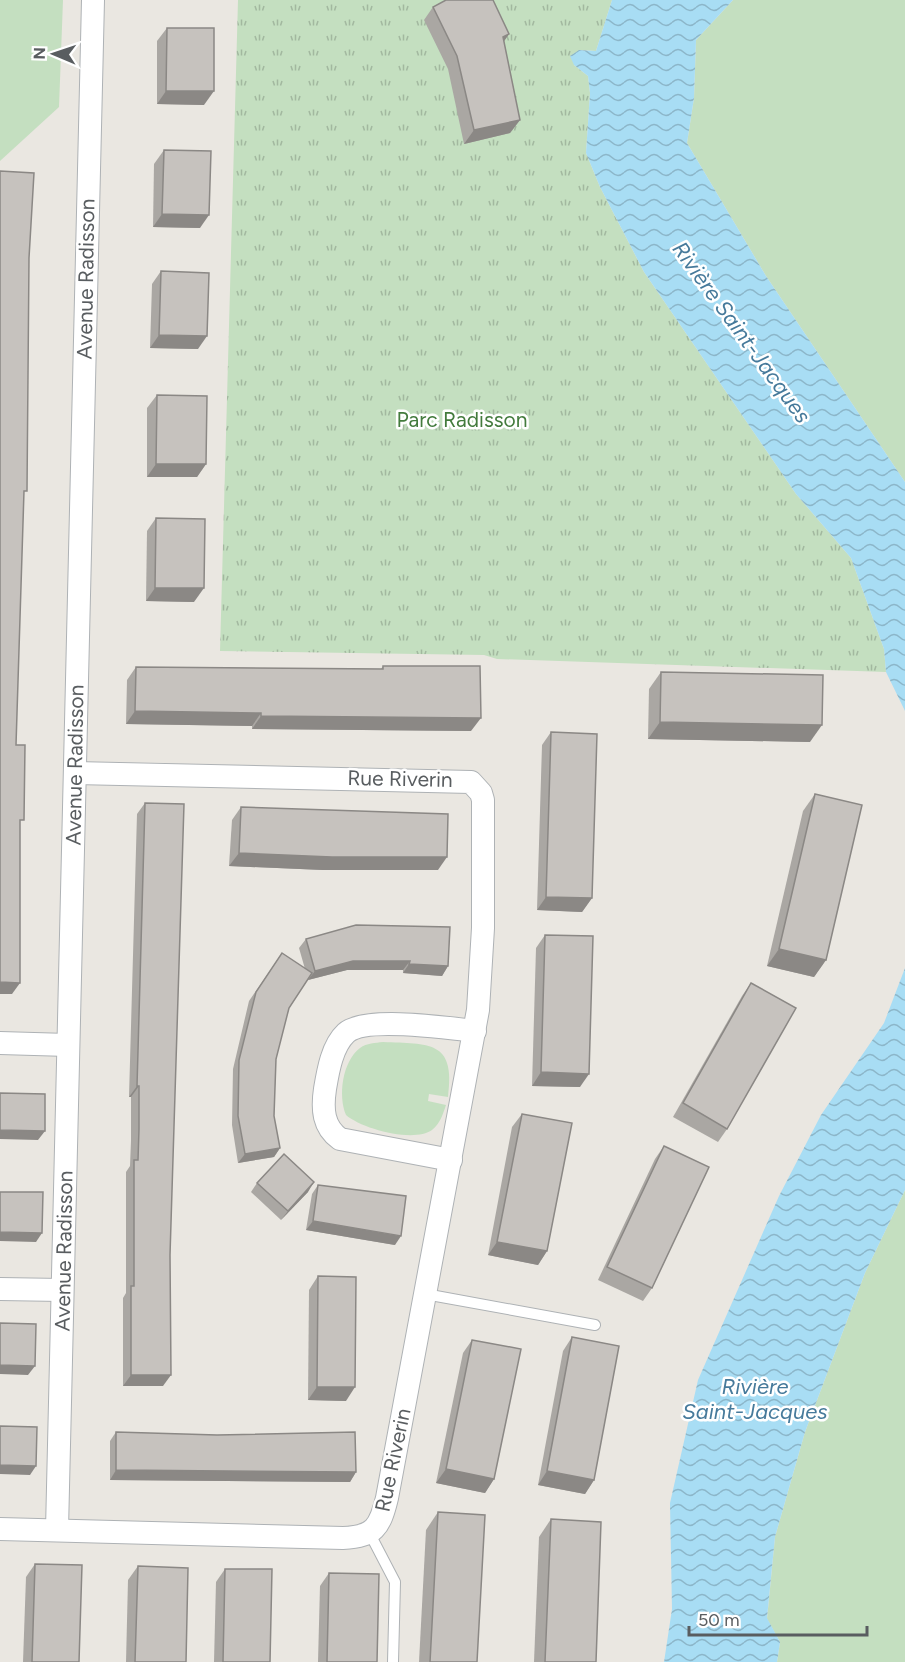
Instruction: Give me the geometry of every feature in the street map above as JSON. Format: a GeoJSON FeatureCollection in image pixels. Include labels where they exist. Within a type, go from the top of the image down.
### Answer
{"type":"FeatureCollection","features":[{"type":"Feature","properties":{"kind":"street","name":"Avenue Radisson"},"geometry":{"type":"LineString","coordinates":[[57,1530],[93,0]]}},
{"type":"Feature","properties":{"kind":"street","name":"Rue Riverin"},"geometry":{"type":"LineString","coordinates":[[0,1529],[343,1538],[370,1534],[380,1522],[387,1498],[475,1031],[481,977],[483,800],[481,793],[471,782],[75,773]]}},
{"type":"Feature","properties":{"kind":"street"},"geometry":{"type":"LineString","coordinates":[[451,1160],[340,1139],[330,1130],[324,1116],[327,1072],[341,1038],[360,1026],[435,1027],[475,1031]]}},
{"type":"Feature","properties":{"kind":"street"},"geometry":{"type":"LineString","coordinates":[[0,1043],[68,1045]]}},
{"type":"Feature","properties":{"kind":"street"},"geometry":{"type":"LineString","coordinates":[[0,1289],[62,1290]]}},
{"type":"Feature","properties":{"kind":"lane"},"geometry":{"type":"LineString","coordinates":[[425,1294],[595,1325]]}},
{"type":"Feature","properties":{"kind":"lane"},"geometry":{"type":"LineString","coordinates":[[370,1534],[395,1582],[393,1662]]}},
{"type":"Feature","properties":{"kind":"green space"},"geometry":{"type":"Polygon","coordinates":[[[0,0],[63,0],[59,107],[0,161],[0,0]]]}},
{"type":"Feature","properties":{"kind":"green space","name":"Parc Radisson"},"geometry":{"type":"Polygon","coordinates":[[[238,0],[612,0],[596,51],[579,50],[574,65],[588,76],[590,93],[586,153],[600,187],[644,272],[796,494],[851,558],[884,649],[886,672],[497,659],[484,655],[220,651],[238,0]]]}},
{"type":"Feature","properties":{"kind":"green space"},"geometry":{"type":"Polygon","coordinates":[[[733,0],[905,0],[905,482],[766,276],[687,143],[694,98],[696,40],[733,0]]]}},
{"type":"Feature","properties":{"kind":"green space"},"geometry":{"type":"Polygon","coordinates":[[[383,1042],[426,1045],[443,1055],[448,1065],[448,1097],[429,1094],[428,1101],[446,1105],[435,1128],[424,1134],[388,1133],[364,1125],[346,1115],[342,1089],[349,1062],[363,1046],[383,1042]]]}},
{"type":"Feature","properties":{"kind":"green space"},"geometry":{"type":"Polygon","coordinates":[[[905,1190],[905,1662],[777,1662],[780,1642],[767,1619],[775,1537],[805,1432],[865,1273],[905,1190]]]}},
{"type":"Feature","properties":{"kind":"water","name":"Rivière Saint-Jacques"},"geometry":{"type":"Polygon","coordinates":[[[612,0],[733,0],[696,40],[694,98],[687,143],[766,276],[905,482],[905,711],[886,672],[884,649],[851,558],[796,494],[644,272],[600,187],[586,153],[590,93],[588,76],[574,65],[570,56],[579,50],[596,51],[612,0]]]}},
{"type":"Feature","properties":{"kind":"water","name":"Rivière Saint-Jacques"},"geometry":{"type":"Polygon","coordinates":[[[905,968],[905,1190],[865,1273],[805,1432],[775,1537],[767,1618],[780,1642],[777,1662],[664,1662],[672,1609],[670,1503],[698,1380],[779,1196],[821,1115],[884,1023],[905,968]]]}},
{"type":"Feature","properties":{"kind":"building"},"geometry":{"type":"Polygon","coordinates":[[[446,0],[493,0],[509,34],[503,37],[520,120],[474,130],[457,56],[433,7],[446,0]]]}},
{"type":"Feature","properties":{"kind":"building"},"geometry":{"type":"Polygon","coordinates":[[[167,28],[214,28],[214,91],[166,91],[167,28]]]}},
{"type":"Feature","properties":{"kind":"building"},"geometry":{"type":"Polygon","coordinates":[[[164,150],[211,151],[209,215],[162,214],[164,150]]]}},
{"type":"Feature","properties":{"kind":"building"},"geometry":{"type":"Polygon","coordinates":[[[0,171],[34,173],[29,258],[27,491],[24,491],[16,745],[25,745],[24,820],[20,820],[20,983],[0,982],[0,171]]]}},
{"type":"Feature","properties":{"kind":"building"},"geometry":{"type":"Polygon","coordinates":[[[161,271],[209,273],[207,336],[159,335],[161,271]]]}},
{"type":"Feature","properties":{"kind":"building"},"geometry":{"type":"Polygon","coordinates":[[[157,395],[207,396],[206,464],[156,464],[157,395]]]}},
{"type":"Feature","properties":{"kind":"building"},"geometry":{"type":"Polygon","coordinates":[[[156,518],[205,519],[204,588],[155,588],[156,518]]]}},
{"type":"Feature","properties":{"kind":"building"},"geometry":{"type":"Polygon","coordinates":[[[383,666],[480,666],[481,718],[261,716],[261,713],[135,711],[136,667],[383,669],[383,666]]]}},
{"type":"Feature","properties":{"kind":"building"},"geometry":{"type":"Polygon","coordinates":[[[661,672],[823,675],[822,725],[660,722],[661,672]]]}},
{"type":"Feature","properties":{"kind":"building"},"geometry":{"type":"Polygon","coordinates":[[[551,732],[597,734],[592,898],[546,897],[551,732]]]}},
{"type":"Feature","properties":{"kind":"building"},"geometry":{"type":"Polygon","coordinates":[[[815,794],[862,805],[826,960],[779,949],[815,794]]]}},
{"type":"Feature","properties":{"kind":"building"},"geometry":{"type":"Polygon","coordinates":[[[145,803],[184,804],[170,1255],[171,1375],[131,1375],[134,1160],[138,1160],[139,1129],[139,1086],[137,1086],[145,803]]]}},
{"type":"Feature","properties":{"kind":"building"},"geometry":{"type":"Polygon","coordinates":[[[241,807],[448,814],[447,857],[332,857],[239,853],[241,807]]]}},
{"type":"Feature","properties":{"kind":"building"},"geometry":{"type":"Polygon","coordinates":[[[356,925],[450,927],[448,966],[409,964],[410,961],[353,961],[315,971],[306,939],[356,925]]]}},
{"type":"Feature","properties":{"kind":"building"},"geometry":{"type":"Polygon","coordinates":[[[545,935],[593,936],[589,1074],[541,1072],[545,935]]]}},
{"type":"Feature","properties":{"kind":"building"},"geometry":{"type":"Polygon","coordinates":[[[282,953],[312,973],[289,1008],[276,1059],[274,1116],[280,1148],[245,1154],[238,1116],[239,1060],[256,992],[282,953]]]}},
{"type":"Feature","properties":{"kind":"building"},"geometry":{"type":"Polygon","coordinates":[[[751,983],[796,1008],[727,1129],[683,1103],[751,983]]]}},
{"type":"Feature","properties":{"kind":"building"},"geometry":{"type":"Polygon","coordinates":[[[0,1093],[45,1094],[45,1131],[0,1130],[0,1093]]]}},
{"type":"Feature","properties":{"kind":"building"},"geometry":{"type":"Polygon","coordinates":[[[522,1114],[572,1123],[547,1251],[497,1242],[522,1114]]]}},
{"type":"Feature","properties":{"kind":"building"},"geometry":{"type":"Polygon","coordinates":[[[664,1146],[709,1167],[652,1288],[607,1267],[664,1146]]]}},
{"type":"Feature","properties":{"kind":"building"},"geometry":{"type":"Polygon","coordinates":[[[284,1154],[314,1182],[288,1211],[257,1183],[284,1154]]]}},
{"type":"Feature","properties":{"kind":"building"},"geometry":{"type":"Polygon","coordinates":[[[318,1185],[406,1196],[401,1236],[313,1221],[318,1185]]]}},
{"type":"Feature","properties":{"kind":"building"},"geometry":{"type":"Polygon","coordinates":[[[0,1192],[43,1192],[42,1233],[0,1232],[0,1192]]]}},
{"type":"Feature","properties":{"kind":"building"},"geometry":{"type":"Polygon","coordinates":[[[318,1276],[356,1277],[355,1387],[317,1387],[318,1276]]]}},
{"type":"Feature","properties":{"kind":"building"},"geometry":{"type":"Polygon","coordinates":[[[0,1323],[36,1324],[35,1366],[0,1365],[0,1323]]]}},
{"type":"Feature","properties":{"kind":"building"},"geometry":{"type":"Polygon","coordinates":[[[572,1337],[619,1346],[594,1480],[547,1471],[572,1337]]]}},
{"type":"Feature","properties":{"kind":"building"},"geometry":{"type":"Polygon","coordinates":[[[472,1340],[521,1349],[494,1479],[446,1469],[472,1340]]]}},
{"type":"Feature","properties":{"kind":"building"},"geometry":{"type":"Polygon","coordinates":[[[0,1426],[37,1427],[36,1466],[0,1465],[0,1426]]]}},
{"type":"Feature","properties":{"kind":"building"},"geometry":{"type":"Polygon","coordinates":[[[116,1432],[217,1435],[355,1432],[356,1472],[116,1470],[116,1432]]]}},
{"type":"Feature","properties":{"kind":"building"},"geometry":{"type":"Polygon","coordinates":[[[438,1512],[485,1515],[477,1662],[430,1662],[438,1512]]]}},
{"type":"Feature","properties":{"kind":"building"},"geometry":{"type":"Polygon","coordinates":[[[551,1519],[601,1522],[596,1662],[545,1662],[551,1519]]]}},
{"type":"Feature","properties":{"kind":"building"},"geometry":{"type":"Polygon","coordinates":[[[35,1564],[82,1565],[79,1662],[32,1662],[35,1564]]]}},
{"type":"Feature","properties":{"kind":"building"},"geometry":{"type":"Polygon","coordinates":[[[138,1566],[188,1568],[186,1662],[135,1662],[138,1566]]]}},
{"type":"Feature","properties":{"kind":"building"},"geometry":{"type":"Polygon","coordinates":[[[225,1569],[272,1569],[270,1662],[223,1662],[225,1569]]]}},
{"type":"Feature","properties":{"kind":"building"},"geometry":{"type":"Polygon","coordinates":[[[329,1573],[379,1574],[377,1662],[327,1662],[329,1573]]]}}]}
